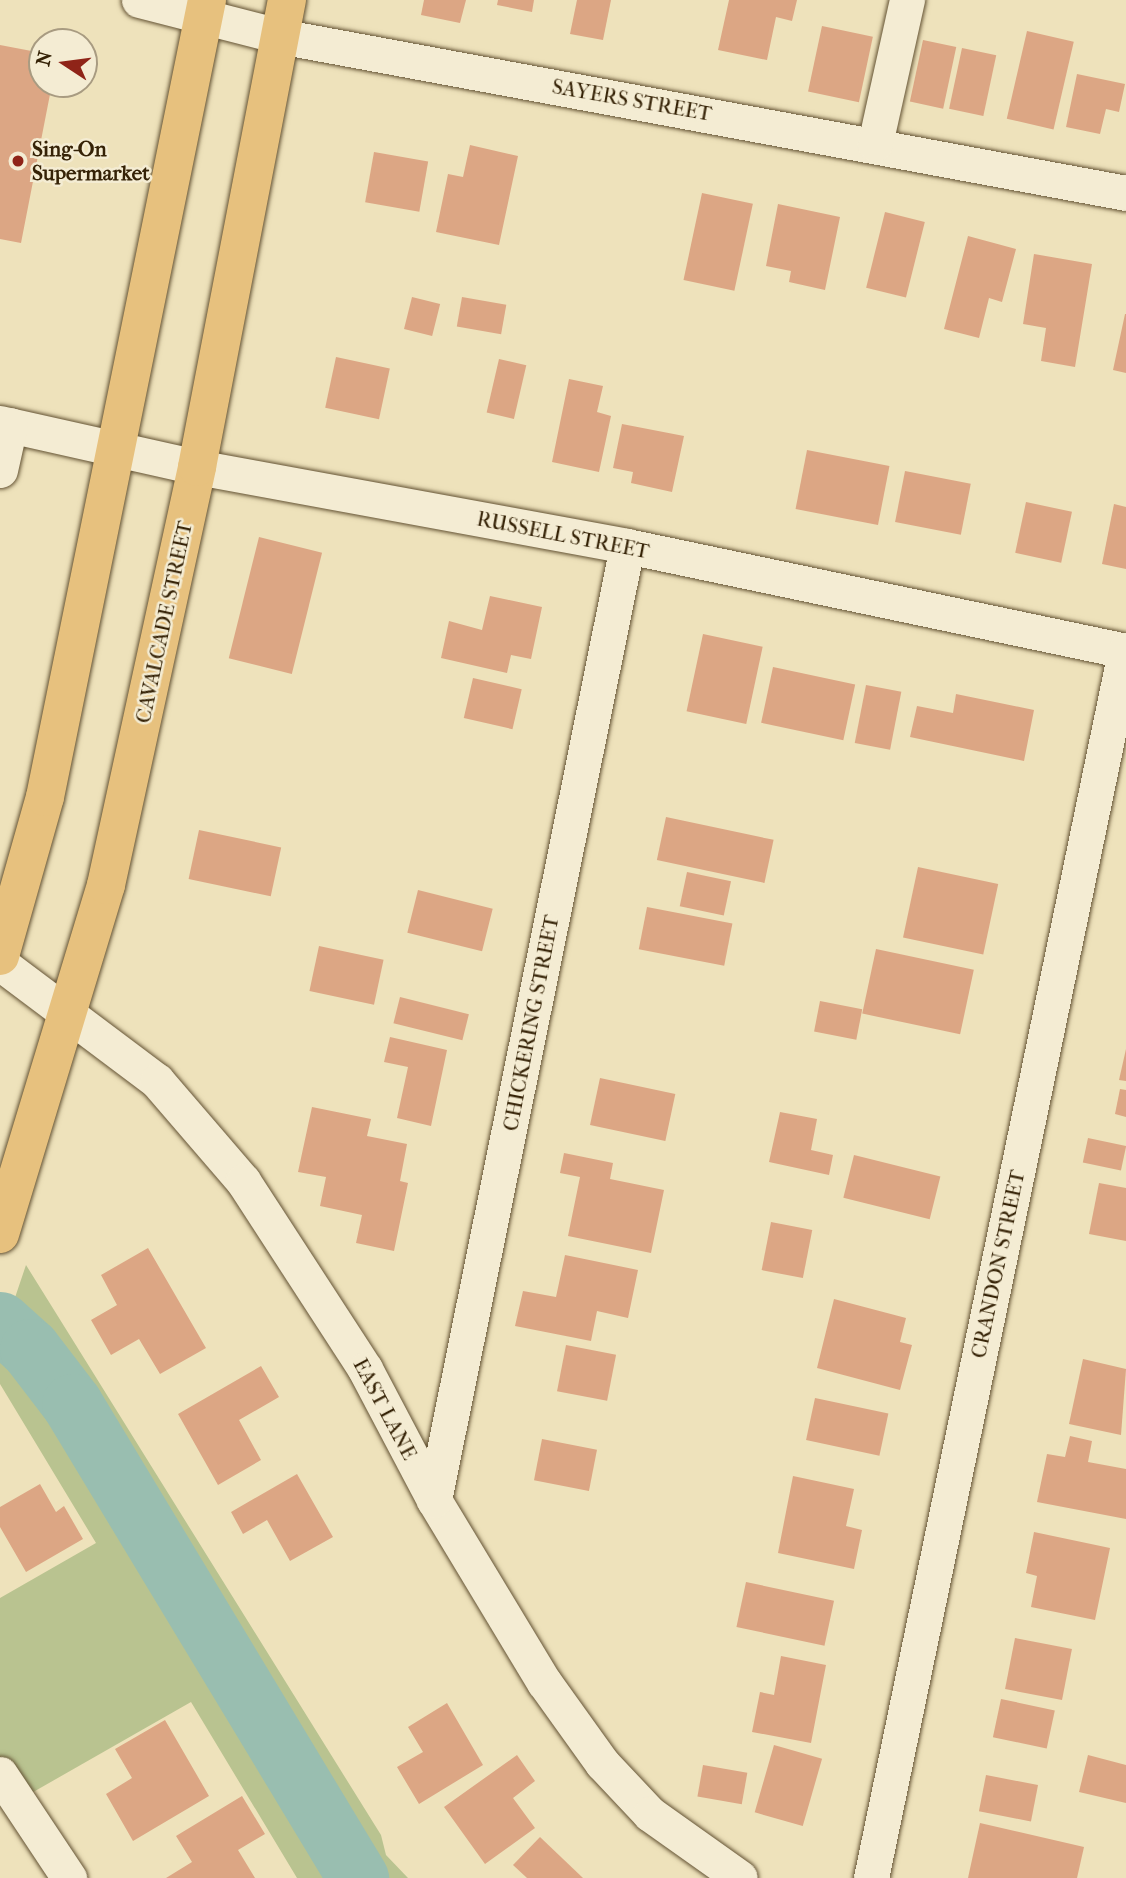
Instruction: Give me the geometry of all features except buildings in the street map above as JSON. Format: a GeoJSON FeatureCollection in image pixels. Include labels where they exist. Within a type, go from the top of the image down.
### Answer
{"type":"FeatureCollection","features":[{"type":"Feature","properties":{"kind":"main road"},"geometry":{"type":"LineString","coordinates":[[0,956],[45,797],[119,451],[206,7]]}},
{"type":"Feature","properties":{"kind":"main road","name":"CAVALCADE STREET"},"geometry":{"type":"LineString","coordinates":[[0,1234],[69,1015],[106,885],[197,467],[283,18]]}},
{"type":"Feature","properties":{"kind":"street","name":"SAYERS STREET"},"geometry":{"type":"LineString","coordinates":[[139,0],[283,18],[875,144],[1126,193]]}},
{"type":"Feature","properties":{"kind":"street"},"geometry":{"type":"LineString","coordinates":[[875,144],[907,0]]}},
{"type":"Feature","properties":{"kind":"street"},"geometry":{"type":"LineString","coordinates":[[0,470],[5,424]]}},
{"type":"Feature","properties":{"kind":"street","name":"RUSSELL STREET"},"geometry":{"type":"LineString","coordinates":[[5,424],[197,467],[627,546],[1126,651]]}},
{"type":"Feature","properties":{"kind":"street","name":"CHICKERING STREET"},"geometry":{"type":"LineString","coordinates":[[434,1500],[627,546]]}},
{"type":"Feature","properties":{"kind":"street","name":"CRANDON STREET"},"geometry":{"type":"LineString","coordinates":[[871,1878],[1126,651]]}},
{"type":"Feature","properties":{"kind":"street","name":"EAST LANE"},"geometry":{"type":"LineString","coordinates":[[0,963],[157,1081],[243,1181],[365,1368],[434,1500],[544,1682],[602,1763],[650,1814],[740,1878]]}},
{"type":"Feature","properties":{"kind":"street"},"geometry":{"type":"LineString","coordinates":[[0,1774],[69,1878]]}},
{"type":"Feature","properties":{"kind":"green space"},"geometry":{"type":"Polygon","coordinates":[[[26,1265],[381,1835],[386,1855],[408,1878],[297,1878],[191,1702],[28,1795],[0,1763],[0,1598],[96,1543],[0,1384],[0,1342],[26,1265]]]}},
{"type":"Feature","properties":{"kind":"waterway"},"geometry":{"type":"LineString","coordinates":[[0,1322],[30,1349],[72,1404],[358,1878]]}},
{"type":"Feature","properties":{"kind":"place","name":"Sing-On Supermarket"},"geometry":{"type":"Point","coordinates":[18,161]}}]}
